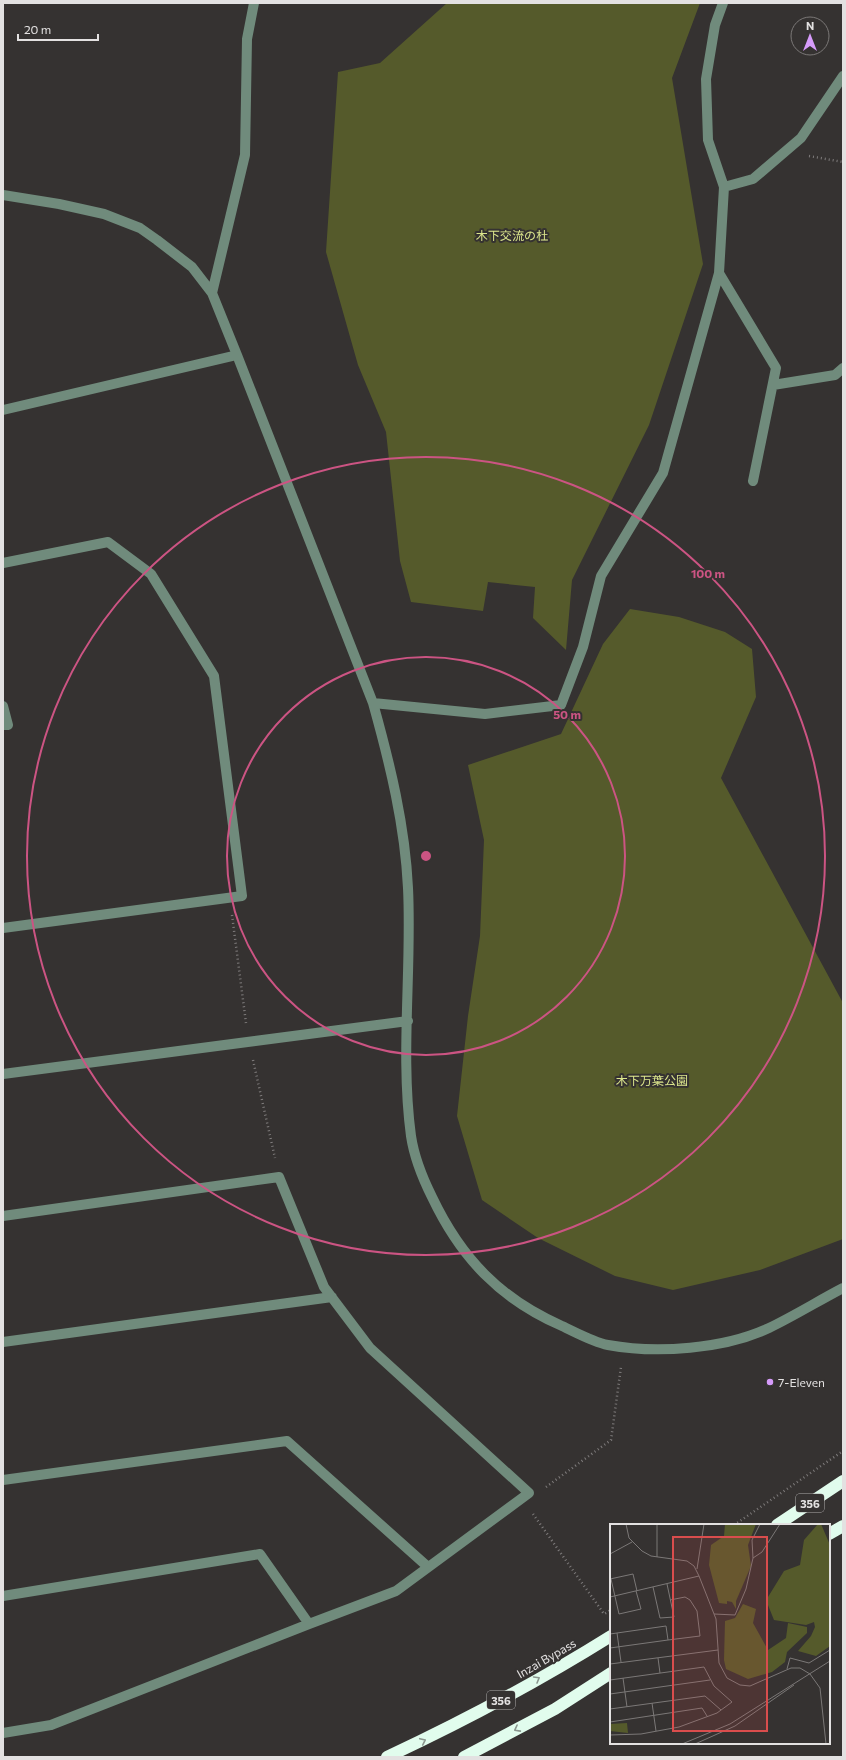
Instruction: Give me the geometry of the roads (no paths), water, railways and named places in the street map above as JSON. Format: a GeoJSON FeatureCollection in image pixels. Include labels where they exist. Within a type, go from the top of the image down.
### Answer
{"type":"FeatureCollection","features":[{"type":"Feature","properties":{"kind":"highway","name":"356"},"geometry":{"type":"LineString","coordinates":[[779,1524],[843,1482]]}},
{"type":"Feature","properties":{"kind":"highway"},"geometry":{"type":"LineString","coordinates":[[830,1533],[843,1526]]}},
{"type":"Feature","properties":{"kind":"highway","name":"Inzai Bypass"},"geometry":{"type":"LineString","coordinates":[[387,1757],[430,1737],[512,1694],[610,1637]]}},
{"type":"Feature","properties":{"kind":"highway"},"geometry":{"type":"LineString","coordinates":[[464,1757],[554,1709],[610,1674]]}},
{"type":"Feature","properties":{"kind":"street"},"geometry":{"type":"LineString","coordinates":[[373,703],[485,714],[561,705],[583,647],[601,576],[663,472],[719,273],[724,187],[708,140],[706,79],[715,25],[723,3]]}},
{"type":"Feature","properties":{"kind":"street"},"geometry":{"type":"LineString","coordinates":[[212,293],[245,155],[247,39],[255,5]]}},
{"type":"Feature","properties":{"kind":"street"},"geometry":{"type":"LineString","coordinates":[[724,187],[753,179],[801,138],[843,76]]}},
{"type":"Feature","properties":{"kind":"street"},"geometry":{"type":"LineString","coordinates":[[3,195],[74,207],[104,214],[134,225],[192,267],[212,293],[373,703],[386,747],[398,806],[405,854],[408,890],[407,1084],[412,1138],[425,1182],[442,1219],[464,1253],[488,1280],[515,1300],[547,1319],[607,1344],[650,1349],[696,1347],[734,1340],[767,1329],[843,1288]]}},
{"type":"Feature","properties":{"kind":"street"},"geometry":{"type":"LineString","coordinates":[[719,273],[776,368],[753,481]]}},
{"type":"Feature","properties":{"kind":"street"},"geometry":{"type":"LineString","coordinates":[[3,410],[237,355]]}},
{"type":"Feature","properties":{"kind":"street"},"geometry":{"type":"LineString","coordinates":[[773,385],[835,375],[843,368]]}},
{"type":"Feature","properties":{"kind":"street"},"geometry":{"type":"LineString","coordinates":[[3,563],[108,542],[151,574],[214,676],[242,896],[3,928]]}},
{"type":"Feature","properties":{"kind":"street"},"geometry":{"type":"LineString","coordinates":[[3,706],[8,725],[3,725]]}},
{"type":"Feature","properties":{"kind":"street"},"geometry":{"type":"LineString","coordinates":[[3,1074],[408,1021]]}},
{"type":"Feature","properties":{"kind":"street"},"geometry":{"type":"LineString","coordinates":[[3,1216],[279,1176],[324,1287],[370,1348],[525,1495],[396,1591],[51,1725],[3,1733]]}},
{"type":"Feature","properties":{"kind":"street"},"geometry":{"type":"LineString","coordinates":[[3,1342],[332,1297]]}},
{"type":"Feature","properties":{"kind":"street"},"geometry":{"type":"LineString","coordinates":[[3,1480],[287,1441],[428,1567]]}},
{"type":"Feature","properties":{"kind":"street"},"geometry":{"type":"LineString","coordinates":[[3,1596],[260,1554],[309,1624]]}},
{"type":"Feature","properties":{"kind":"place","name":"7-Eleven"},"geometry":{"type":"Point","coordinates":[770,1382]}},
{"type":"Feature","properties":{"kind":"park label","name":"木下交流の杜"},"geometry":{"type":"Point","coordinates":[512,235]}},
{"type":"Feature","properties":{"kind":"park label","name":"木下万葉公園"},"geometry":{"type":"Point","coordinates":[652,1080]}}]}
